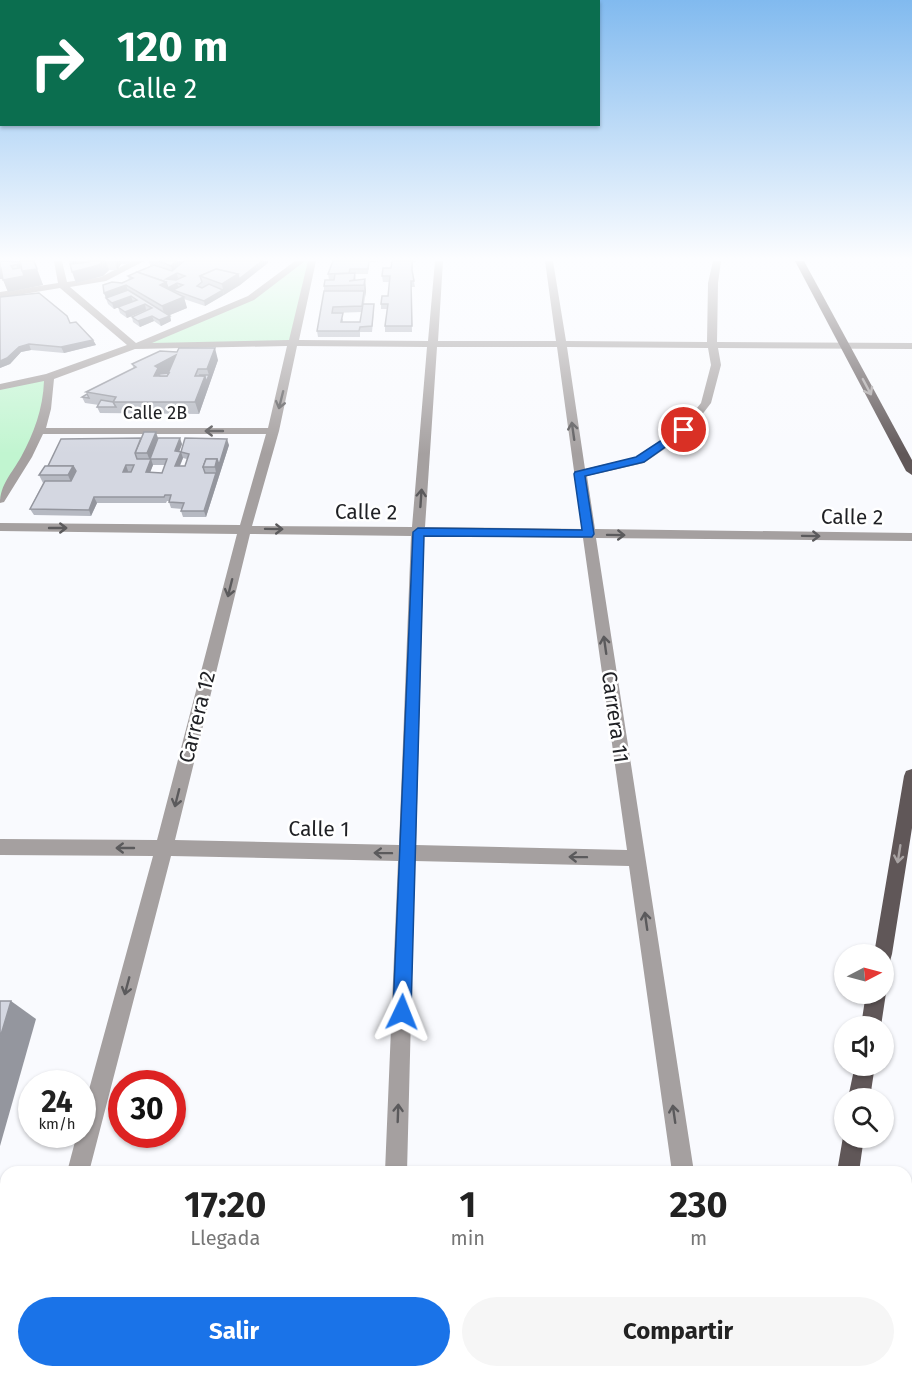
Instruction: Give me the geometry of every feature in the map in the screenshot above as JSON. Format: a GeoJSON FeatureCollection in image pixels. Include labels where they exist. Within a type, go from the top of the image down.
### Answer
{"type":"FeatureCollection","features":[{"type":"Feature","properties":{"kind":"main road"},"geometry":{"type":"LineString","coordinates":[[834,325],[912,471]]}},
{"type":"Feature","properties":{"kind":"main road"},"geometry":{"type":"LineString","coordinates":[[885,944],[912,776]]}},
{"type":"Feature","properties":{"kind":"main road"},"geometry":{"type":"LineString","coordinates":[[849,1166],[851,1148]]}},
{"type":"Feature","properties":{"kind":"street"},"geometry":{"type":"LineString","coordinates":[[109,325],[134,346],[295,343],[912,346]]}},
{"type":"Feature","properties":{"kind":"street"},"geometry":{"type":"LineString","coordinates":[[0,387],[49,377],[185,325]]}},
{"type":"Feature","properties":{"kind":"street","name":"Carrera 12"},"geometry":{"type":"LineString","coordinates":[[80,1166],[165,848],[299,325]]}},
{"type":"Feature","properties":{"kind":"street"},"geometry":{"type":"LineString","coordinates":[[396,1166],[418,532],[434,325]]}},
{"type":"Feature","properties":{"kind":"street","name":"Carrera 11"},"geometry":{"type":"LineString","coordinates":[[558,325],[682,1166]]}},
{"type":"Feature","properties":{"kind":"street"},"geometry":{"type":"LineString","coordinates":[[579,474],[640,460],[684,430],[706,403],[716,364],[712,345],[712,325]]}},
{"type":"Feature","properties":{"kind":"street"},"geometry":{"type":"LineString","coordinates":[[0,499],[18,472],[38,431],[50,394],[49,377]]}},
{"type":"Feature","properties":{"kind":"street","name":"Calle 2B"},"geometry":{"type":"LineString","coordinates":[[38,431],[273,431]]}},
{"type":"Feature","properties":{"kind":"street","name":"Calle 2"},"geometry":{"type":"LineString","coordinates":[[0,527],[912,537]]}},
{"type":"Feature","properties":{"kind":"street","name":"Calle 1"},"geometry":{"type":"LineString","coordinates":[[0,847],[165,848],[636,858]]}},
{"type":"Feature","properties":{"kind":"green space"},"geometry":{"type":"Polygon","coordinates":[[[185,325],[299,325],[295,343],[134,346],[185,325]]]}},
{"type":"Feature","properties":{"kind":"green space"},"geometry":{"type":"Polygon","coordinates":[[[49,377],[50,394],[18,473],[0,499],[0,387],[49,377]]]}},
{"type":"Feature","properties":{"kind":"building"},"geometry":{"type":"Polygon","coordinates":[[[0,325],[79,325],[93,340],[61,347],[29,344],[19,347],[0,361],[0,325]]]}},
{"type":"Feature","properties":{"kind":"building"},"geometry":{"type":"Polygon","coordinates":[[[318,325],[372,325],[360,327],[359,331],[317,331],[318,325]]]}},
{"type":"Feature","properties":{"kind":"building"},"geometry":{"type":"Polygon","coordinates":[[[179,348],[215,348],[207,369],[198,369],[195,376],[205,376],[195,402],[113,402],[116,397],[86,392],[136,367],[132,364],[160,351],[177,352],[179,348]],[[176,355],[155,366],[158,368],[154,376],[167,376],[176,355]]]}},
{"type":"Feature","properties":{"kind":"building"},"geometry":{"type":"Polygon","coordinates":[[[101,400],[113,402],[116,407],[97,407],[101,400]]]}},
{"type":"Feature","properties":{"kind":"building"},"geometry":{"type":"Polygon","coordinates":[[[144,432],[156,432],[147,453],[135,453],[144,432]]]}},
{"type":"Feature","properties":{"kind":"building"},"geometry":{"type":"Polygon","coordinates":[[[141,438],[135,453],[137,459],[150,459],[158,438],[180,438],[175,451],[181,452],[185,438],[227,439],[219,465],[217,459],[206,459],[203,467],[205,473],[216,473],[204,511],[181,511],[184,503],[169,502],[171,495],[164,497],[94,497],[89,510],[30,509],[45,481],[71,481],[76,471],[73,466],[48,466],[61,439],[141,438]],[[181,452],[175,466],[185,466],[189,454],[181,452]],[[151,459],[146,472],[162,473],[167,459],[151,459]],[[126,465],[123,472],[131,472],[134,465],[126,465]]]}},
{"type":"Feature","properties":{"kind":"building"},"geometry":{"type":"Polygon","coordinates":[[[206,459],[217,459],[215,467],[203,467],[206,459]]]}},
{"type":"Feature","properties":{"kind":"building"},"geometry":{"type":"Polygon","coordinates":[[[45,466],[73,466],[68,475],[39,475],[45,466]]]}},
{"type":"Feature","properties":{"kind":"building"},"geometry":{"type":"Polygon","coordinates":[[[0,1001],[11,1001],[0,1038],[0,1001]]]}},
{"type":"Feature","properties":{"kind":"route"},"geometry":{"type":"LineString","coordinates":[[402,1012],[418,532],[588,534],[579,474],[640,460],[684,430]]}}]}
